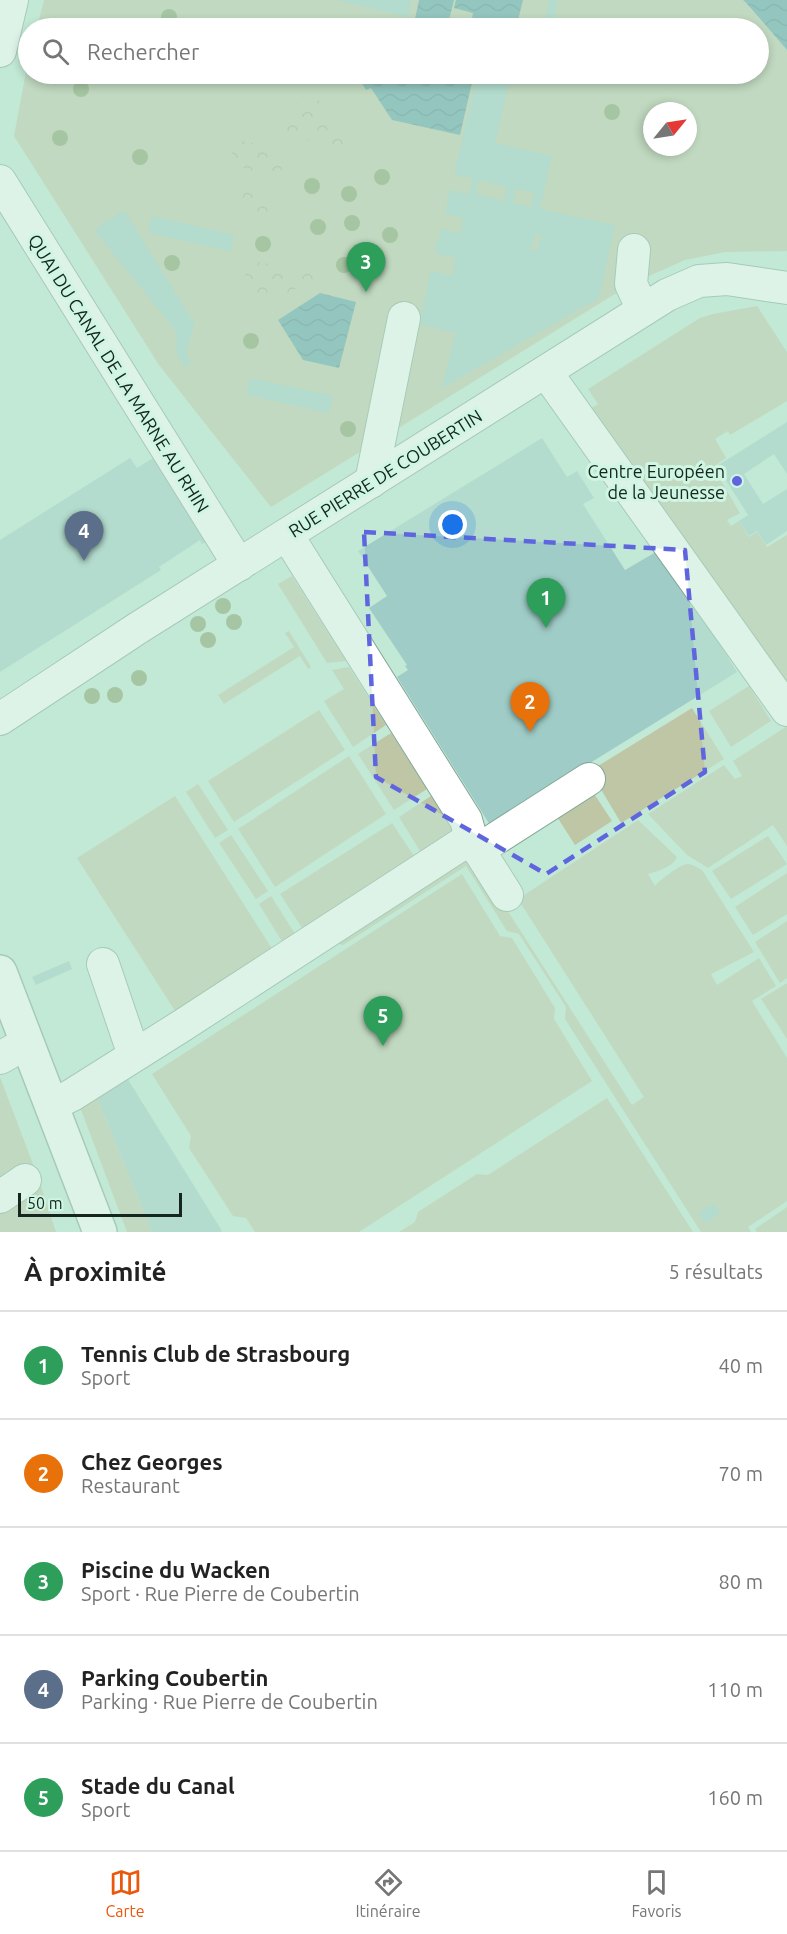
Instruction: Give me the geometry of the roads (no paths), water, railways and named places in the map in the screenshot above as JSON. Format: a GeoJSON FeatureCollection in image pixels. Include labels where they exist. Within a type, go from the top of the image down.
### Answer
{"type":"FeatureCollection","features":[{"type":"Feature","properties":{"kind":"main road"},"geometry":{"type":"LineString","coordinates":[[0,972],[100,1232]]}},
{"type":"Feature","properties":{"kind":"main road"},"geometry":{"type":"LineString","coordinates":[[0,1016],[7,1054],[54,1149],[85,1232]]}},
{"type":"Feature","properties":{"kind":"street"},"geometry":{"type":"LineString","coordinates":[[0,51],[12,0]]}},
{"type":"Feature","properties":{"kind":"street","name":"QUAI DU CANAL DE LA MARNE AU RHIN"},"geometry":{"type":"LineString","coordinates":[[0,181],[239,566]]}},
{"type":"Feature","properties":{"kind":"street"},"geometry":{"type":"LineString","coordinates":[[634,250],[631,284],[643,310]]}},
{"type":"Feature","properties":{"kind":"street","name":"RUE PIERRE DE COUBERTIN"},"geometry":{"type":"LineString","coordinates":[[0,718],[138,628],[667,295],[699,281],[727,279],[787,288]]}},
{"type":"Feature","properties":{"kind":"street"},"geometry":{"type":"LineString","coordinates":[[371,482],[404,318]]}},
{"type":"Feature","properties":{"kind":"street"},"geometry":{"type":"LineString","coordinates":[[546,372],[787,710]]}},
{"type":"Feature","properties":{"kind":"street"},"geometry":{"type":"LineString","coordinates":[[287,535],[466,820],[474,844],[507,895]]}},
{"type":"Feature","properties":{"kind":"street"},"geometry":{"type":"LineString","coordinates":[[52,1105],[72,1095],[474,844],[590,779]]}},
{"type":"Feature","properties":{"kind":"street"},"geometry":{"type":"LineString","coordinates":[[103,964],[134,1055]]}},
{"type":"Feature","properties":{"kind":"water"},"geometry":{"type":"Polygon","coordinates":[[[419,0],[454,0],[450,18],[415,18],[419,0]]]}},
{"type":"Feature","properties":{"kind":"water"},"geometry":{"type":"Polygon","coordinates":[[[456,0],[523,0],[518,18],[472,18],[473,13],[454,8],[456,0]]]}},
{"type":"Feature","properties":{"kind":"water"},"geometry":{"type":"Polygon","coordinates":[[[743,0],[787,0],[787,50],[769,29],[769,18],[759,18],[743,0]]]}},
{"type":"Feature","properties":{"kind":"water"},"geometry":{"type":"Polygon","coordinates":[[[362,84],[472,84],[460,135],[392,120],[371,88],[366,90],[362,84]]]}},
{"type":"Feature","properties":{"kind":"water"},"geometry":{"type":"Polygon","coordinates":[[[320,293],[356,302],[339,368],[303,360],[278,320],[320,293]]]}},
{"type":"Feature","properties":{"kind":"place","name":"Piscine du Wacken"},"geometry":{"type":"Point","coordinates":[366,292]}},
{"type":"Feature","properties":{"kind":"place","name":"Centre Européen de la Jeunesse"},"geometry":{"type":"Point","coordinates":[737,481]}},
{"type":"Feature","properties":{"kind":"place","name":"Parking Coubertin"},"geometry":{"type":"Point","coordinates":[84,561]}},
{"type":"Feature","properties":{"kind":"place","name":"Tennis Club de Strasbourg"},"geometry":{"type":"Point","coordinates":[546,628]}},
{"type":"Feature","properties":{"kind":"place","name":"Chez Georges"},"geometry":{"type":"Point","coordinates":[530,732]}},
{"type":"Feature","properties":{"kind":"place","name":"Stade du Canal"},"geometry":{"type":"Point","coordinates":[383,1046]}}]}
